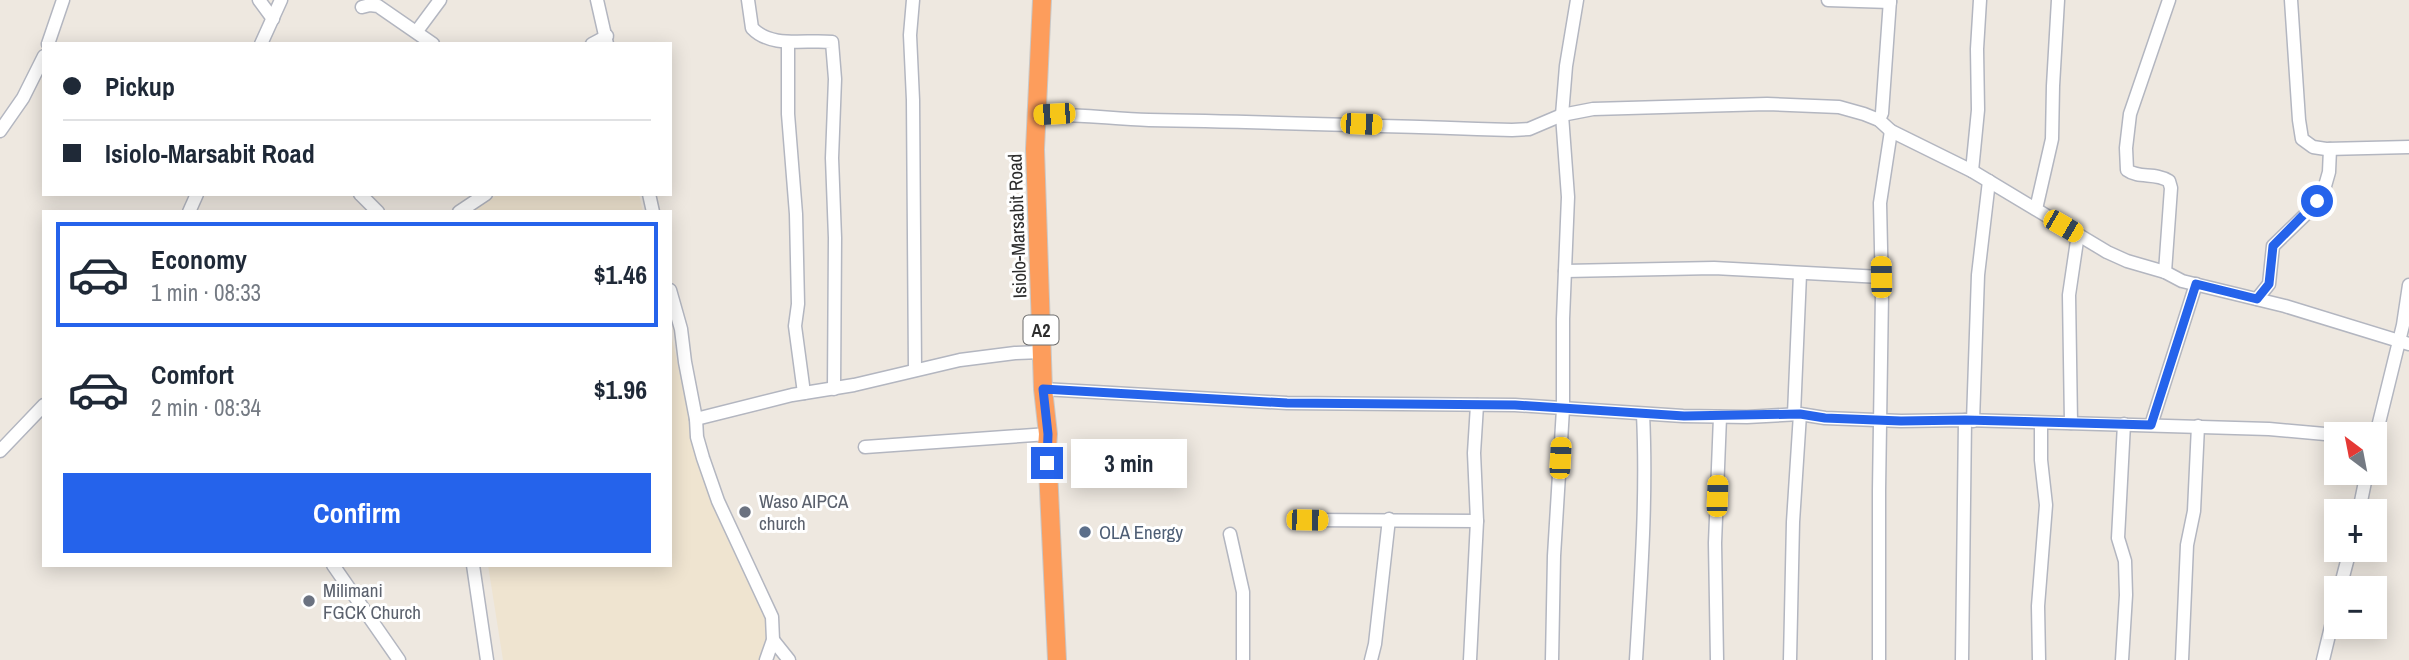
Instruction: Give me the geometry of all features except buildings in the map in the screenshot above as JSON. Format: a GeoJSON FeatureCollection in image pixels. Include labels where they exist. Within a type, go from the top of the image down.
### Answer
{"type":"FeatureCollection","features":[{"type":"Feature","properties":{"kind":"highway","name":"Isiolo-Marsabit Road"},"geometry":{"type":"LineString","coordinates":[[1042,0],[1035,160],[1057,660]]}},
{"type":"Feature","properties":{"kind":"street"},"geometry":{"type":"LineString","coordinates":[[49,42],[63,0]]}},
{"type":"Feature","properties":{"kind":"street"},"geometry":{"type":"LineString","coordinates":[[259,0],[273,19]]}},
{"type":"Feature","properties":{"kind":"street"},"geometry":{"type":"LineString","coordinates":[[262,42],[281,0]]}},
{"type":"Feature","properties":{"kind":"street"},"geometry":{"type":"LineString","coordinates":[[417,31],[440,0]]}},
{"type":"Feature","properties":{"kind":"street"},"geometry":{"type":"LineString","coordinates":[[597,0],[607,40]]}},
{"type":"Feature","properties":{"kind":"street"},"geometry":{"type":"LineString","coordinates":[[748,0],[754,31],[773,40],[832,42],[835,389]]}},
{"type":"Feature","properties":{"kind":"street"},"geometry":{"type":"LineString","coordinates":[[913,0],[910,35],[915,370]]}},
{"type":"Feature","properties":{"kind":"street"},"geometry":{"type":"LineString","coordinates":[[1552,660],[1553,556],[1563,409],[1568,197],[1562,116],[1566,66],[1577,0]]}},
{"type":"Feature","properties":{"kind":"street"},"geometry":{"type":"LineString","coordinates":[[1828,0],[1890,1],[1882,113],[1879,120]]}},
{"type":"Feature","properties":{"kind":"street"},"geometry":{"type":"LineString","coordinates":[[1972,171],[1978,110],[1980,0]]}},
{"type":"Feature","properties":{"kind":"street"},"geometry":{"type":"LineString","coordinates":[[2036,209],[2052,139],[2058,0]]}},
{"type":"Feature","properties":{"kind":"street"},"geometry":{"type":"LineString","coordinates":[[2165,272],[2171,188],[2169,181],[2154,175],[2134,175],[2127,170],[2125,158],[2130,114],[2169,0]]}},
{"type":"Feature","properties":{"kind":"street"},"geometry":{"type":"LineString","coordinates":[[2291,0],[2300,133],[2306,144],[2330,149],[2409,147]]}},
{"type":"Feature","properties":{"kind":"street"},"geometry":{"type":"LineString","coordinates":[[362,7],[378,6],[431,42]]}},
{"type":"Feature","properties":{"kind":"street"},"geometry":{"type":"LineString","coordinates":[[788,42],[788,114],[797,225],[798,304],[795,326],[804,393]]}},
{"type":"Feature","properties":{"kind":"street"},"geometry":{"type":"LineString","coordinates":[[0,131],[23,98],[42,60]]}},
{"type":"Feature","properties":{"kind":"street"},"geometry":{"type":"LineString","coordinates":[[1037,115],[1512,130],[1529,129],[1562,116],[1610,108],[1784,104],[1839,107],[1879,120],[1891,131],[1972,171],[2127,261],[2165,272],[2182,281],[2257,299],[2404,342]]}},
{"type":"Feature","properties":{"kind":"street"},"geometry":{"type":"LineString","coordinates":[[1880,660],[1880,203],[1891,131]]}},
{"type":"Feature","properties":{"kind":"street"},"geometry":{"type":"LineString","coordinates":[[2257,299],[2269,284],[2273,246],[2307,213],[2325,186],[2330,149]]}},
{"type":"Feature","properties":{"kind":"street"},"geometry":{"type":"LineString","coordinates":[[1962,660],[1969,421],[1978,275],[1989,181]]}},
{"type":"Feature","properties":{"kind":"street"},"geometry":{"type":"LineString","coordinates":[[362,196],[376,210]]}},
{"type":"Feature","properties":{"kind":"street"},"geometry":{"type":"LineString","coordinates":[[462,210],[483,196]]}},
{"type":"Feature","properties":{"kind":"street"},"geometry":{"type":"LineString","coordinates":[[2071,423],[2069,295],[2078,234]]}},
{"type":"Feature","properties":{"kind":"street"},"geometry":{"type":"LineString","coordinates":[[1565,271],[1714,268],[1881,277]]}},
{"type":"Feature","properties":{"kind":"street"},"geometry":{"type":"LineString","coordinates":[[1790,660],[1800,274]]}},
{"type":"Feature","properties":{"kind":"street"},"geometry":{"type":"LineString","coordinates":[[2151,425],[2196,284]]}},
{"type":"Feature","properties":{"kind":"street"},"geometry":{"type":"LineString","coordinates":[[2380,422],[2404,342],[2409,285]]}},
{"type":"Feature","properties":{"kind":"street"},"geometry":{"type":"LineString","coordinates":[[672,297],[681,328],[697,437],[711,483],[774,625],[773,640],[766,660]]}},
{"type":"Feature","properties":{"kind":"street"},"geometry":{"type":"LineString","coordinates":[[696,419],[960,360],[1042,352]]}},
{"type":"Feature","properties":{"kind":"street"},"geometry":{"type":"LineString","coordinates":[[1043,389],[1287,403],[1515,405],[1720,417],[1797,414],[1881,420],[2198,426],[2324,434]]}},
{"type":"Feature","properties":{"kind":"street"},"geometry":{"type":"LineString","coordinates":[[1470,660],[1477,521],[1474,453],[1477,405]]}},
{"type":"Feature","properties":{"kind":"street"},"geometry":{"type":"LineString","coordinates":[[0,452],[42,407]]}},
{"type":"Feature","properties":{"kind":"street"},"geometry":{"type":"LineString","coordinates":[[1636,660],[1643,572],[1643,414]]}},
{"type":"Feature","properties":{"kind":"street"},"geometry":{"type":"LineString","coordinates":[[1717,660],[1715,542],[1720,417]]}},
{"type":"Feature","properties":{"kind":"street"},"geometry":{"type":"LineString","coordinates":[[2039,660],[2039,606],[2046,505],[2041,460],[2041,423]]}},
{"type":"Feature","properties":{"kind":"street"},"geometry":{"type":"LineString","coordinates":[[2122,660],[2125,561],[2118,538],[2124,424]]}},
{"type":"Feature","properties":{"kind":"street"},"geometry":{"type":"LineString","coordinates":[[2182,660],[2187,545],[2194,512],[2198,426]]}},
{"type":"Feature","properties":{"kind":"street"},"geometry":{"type":"LineString","coordinates":[[865,447],[1048,434]]}},
{"type":"Feature","properties":{"kind":"street"},"geometry":{"type":"LineString","coordinates":[[1371,660],[1389,519]]}},
{"type":"Feature","properties":{"kind":"street"},"geometry":{"type":"LineString","coordinates":[[1307,520],[1477,521]]}},
{"type":"Feature","properties":{"kind":"street"},"geometry":{"type":"LineString","coordinates":[[1230,534],[1243,592],[1243,660]]}},
{"type":"Feature","properties":{"kind":"street"},"geometry":{"type":"LineString","coordinates":[[334,567],[399,660]]}},
{"type":"Feature","properties":{"kind":"street"},"geometry":{"type":"LineString","coordinates":[[473,567],[487,660]]}},
{"type":"Feature","properties":{"kind":"street"},"geometry":{"type":"LineString","coordinates":[[2323,660],[2328,639]]}},
{"type":"Feature","properties":{"kind":"street"},"geometry":{"type":"LineString","coordinates":[[773,640],[789,660]]}},
{"type":"Feature","properties":{"kind":"shaded area"},"geometry":{"type":"Polygon","coordinates":[[[496,196],[639,196],[643,210],[473,210],[496,196]]]}},
{"type":"Feature","properties":{"kind":"shaded area"},"geometry":{"type":"Polygon","coordinates":[[[672,338],[699,462],[777,639],[760,660],[503,660],[488,567],[672,567],[672,338]]]}},
{"type":"Feature","properties":{"kind":"place","name":"Waso AIPCA church"},"geometry":{"type":"Point","coordinates":[745,512]}},
{"type":"Feature","properties":{"kind":"place","name":"OLA Energy"},"geometry":{"type":"Point","coordinates":[1085,532]}},
{"type":"Feature","properties":{"kind":"place","name":"Milimani FGCK Church"},"geometry":{"type":"Point","coordinates":[309,601]}},
{"type":"Feature","properties":{"kind":"route"},"geometry":{"type":"LineString","coordinates":[[1047,463],[1048,434],[1043,389],[1287,403],[1515,405],[1684,416],[1800,414],[1825,418],[1901,421],[2151,425],[2196,284],[2257,299],[2269,284],[2273,246],[2317,201]]}}]}
